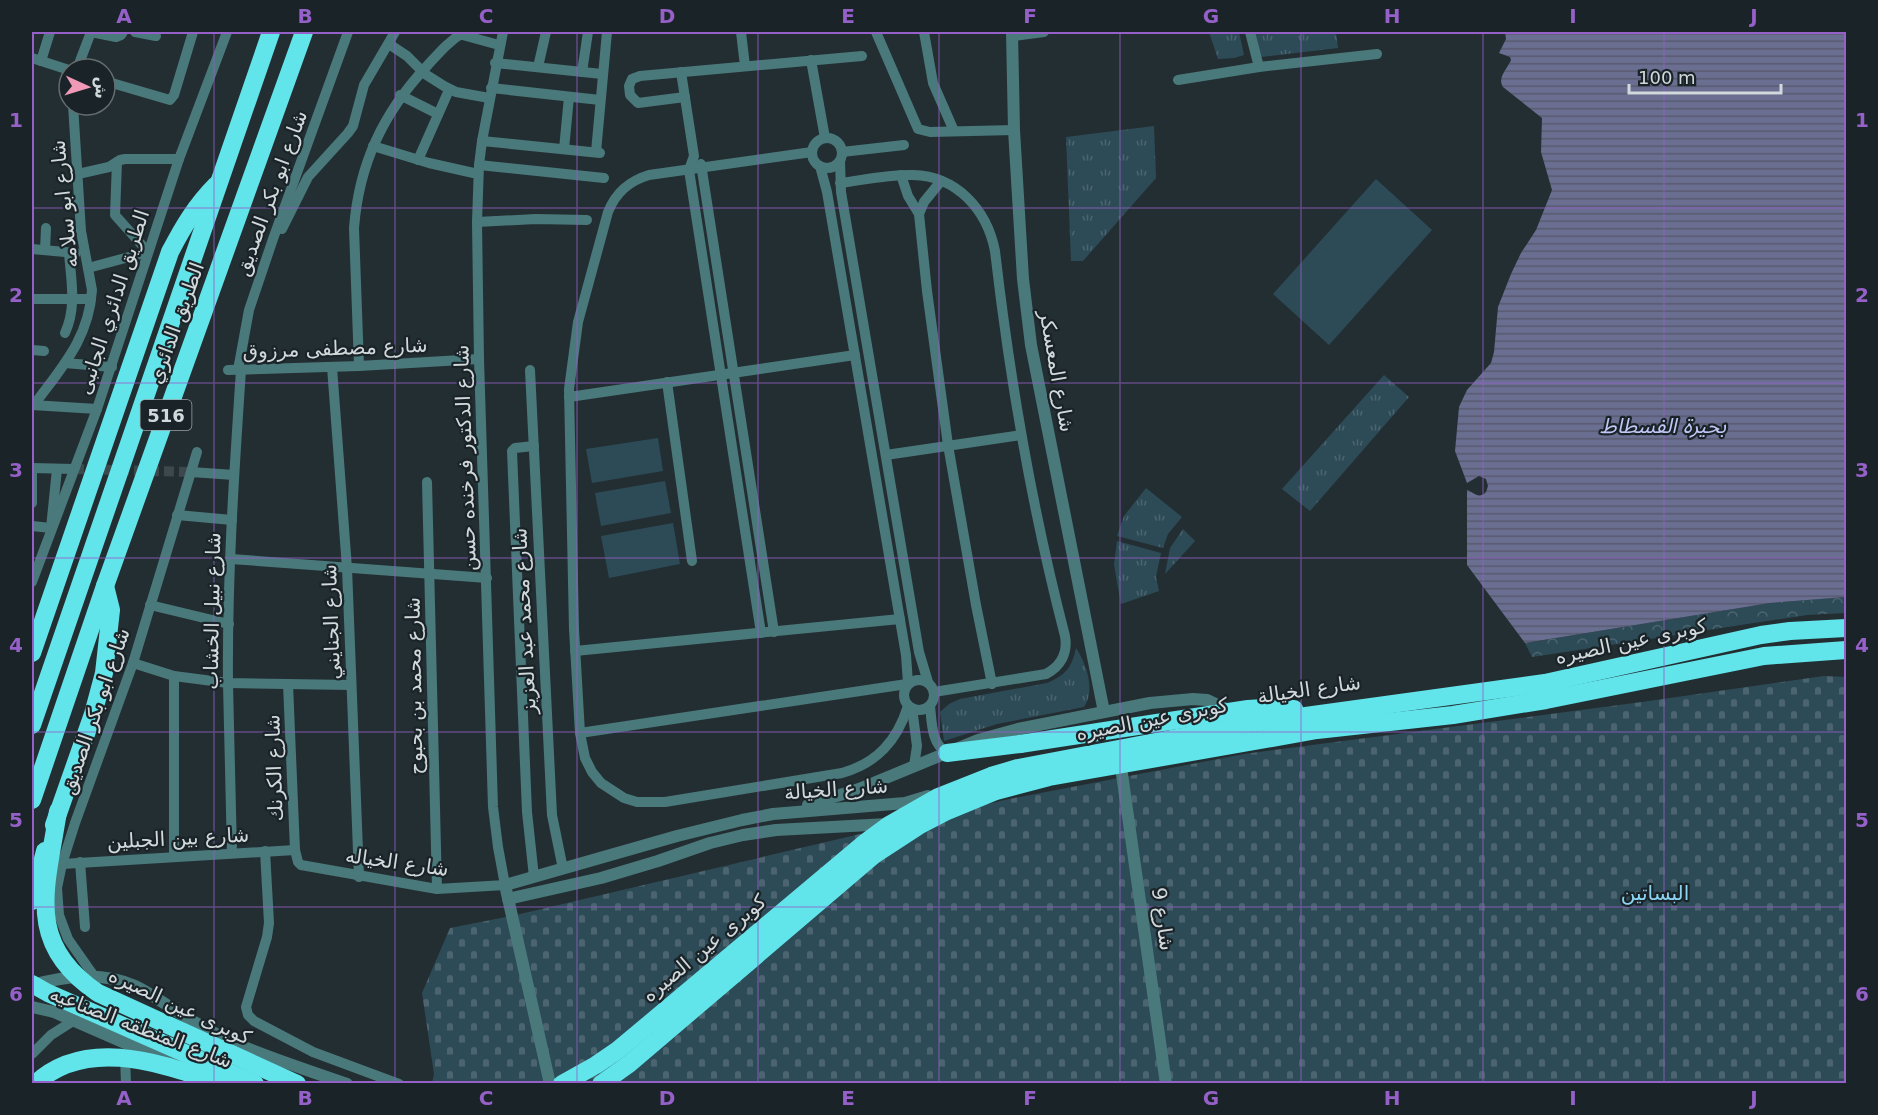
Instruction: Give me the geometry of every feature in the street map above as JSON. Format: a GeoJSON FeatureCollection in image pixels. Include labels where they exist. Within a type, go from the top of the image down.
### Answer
{"type":"FeatureCollection","features":[{"type":"Feature","properties":{"kind":"highway","name":"الطريق الدائري"},"geometry":{"type":"LineString","coordinates":[[32,724],[216,185],[271,32]]}},
{"type":"Feature","properties":{"kind":"highway","name":"الطريق الدائري"},"geometry":{"type":"LineString","coordinates":[[32,800],[105,586],[303,32]]}},
{"type":"Feature","properties":{"kind":"highway"},"geometry":{"type":"LineString","coordinates":[[32,653],[170,252],[189,217],[216,185]]}},
{"type":"Feature","properties":{"kind":"highway"},"geometry":{"type":"LineString","coordinates":[[32,902],[58,811],[93,714],[104,673],[111,610],[105,586]]}},
{"type":"Feature","properties":{"kind":"highway","name":"كوبرى عين الصيره"},"geometry":{"type":"LineString","coordinates":[[562,1083],[618,1050],[889,825],[938,797],[991,776],[1018,768],[1314,713],[1545,683],[1761,635],[1846,628]]}},
{"type":"Feature","properties":{"kind":"highway","name":"كوبرى عين الصيره"},"geometry":{"type":"LineString","coordinates":[[601,1083],[629,1064],[874,855],[928,820],[996,791],[1049,777],[1317,730],[1453,714],[1545,700],[1764,656],[1846,650]]}},
{"type":"Feature","properties":{"kind":"highway"},"geometry":{"type":"LineString","coordinates":[[947,753],[1248,709],[1281,708],[1314,713]]}},
{"type":"Feature","properties":{"kind":"highway","name":"كوبرى عين الصيره"},"geometry":{"type":"LineString","coordinates":[[58,811],[46,881],[45,919],[58,954],[69,970],[82,983],[98,993],[297,1083]]}},
{"type":"Feature","properties":{"kind":"highway"},"geometry":{"type":"LineString","coordinates":[[32,984],[255,1083]]}},
{"type":"Feature","properties":{"kind":"highway"},"geometry":{"type":"LineString","coordinates":[[35,1083],[54,1070],[73,1062],[107,1058],[141,1060],[174,1067],[223,1083]]}},
{"type":"Feature","properties":{"kind":"street"},"geometry":{"type":"LineString","coordinates":[[50,32],[36,60],[57,66]]}},
{"type":"Feature","properties":{"kind":"street"},"geometry":{"type":"LineString","coordinates":[[82,57],[91,32],[116,37],[123,32]]}},
{"type":"Feature","properties":{"kind":"street"},"geometry":{"type":"LineString","coordinates":[[135,32],[156,36]]}},
{"type":"Feature","properties":{"kind":"street"},"geometry":{"type":"LineString","coordinates":[[117,85],[170,100],[174,95],[193,32]]}},
{"type":"Feature","properties":{"kind":"street","name":"الطريق الدائري الجانبى"},"geometry":{"type":"LineString","coordinates":[[32,582],[112,367],[179,159],[227,32]]}},
{"type":"Feature","properties":{"kind":"street","name":"شارع ابو بكر الصديق"},"geometry":{"type":"LineString","coordinates":[[236,370],[249,310],[348,32]]}},
{"type":"Feature","properties":{"kind":"street"},"geometry":{"type":"LineString","coordinates":[[273,239],[285,224],[308,177],[353,126],[364,85],[395,32]]}},
{"type":"Feature","properties":{"kind":"street","name":"شارع الدكتور فرخنده حسن"},"geometry":{"type":"LineString","coordinates":[[502,32],[478,169],[477,222],[493,807],[505,885]]}},
{"type":"Feature","properties":{"kind":"street"},"geometry":{"type":"LineString","coordinates":[[538,67],[546,32]]}},
{"type":"Feature","properties":{"kind":"street"},"geometry":{"type":"LineString","coordinates":[[582,72],[588,32]]}},
{"type":"Feature","properties":{"kind":"street"},"geometry":{"type":"LineString","coordinates":[[482,141],[598,152],[600,100],[607,32]]}},
{"type":"Feature","properties":{"kind":"street"},"geometry":{"type":"LineString","coordinates":[[741,32],[745,66]]}},
{"type":"Feature","properties":{"kind":"street"},"geometry":{"type":"LineString","coordinates":[[876,32],[916,126],[922,131],[1014,130]]}},
{"type":"Feature","properties":{"kind":"street"},"geometry":{"type":"LineString","coordinates":[[924,32],[933,83],[954,130]]}},
{"type":"Feature","properties":{"kind":"street"},"geometry":{"type":"LineString","coordinates":[[1012,34],[1044,32]]}},
{"type":"Feature","properties":{"kind":"street"},"geometry":{"type":"LineString","coordinates":[[1250,32],[1259,67]]}},
{"type":"Feature","properties":{"kind":"street"},"geometry":{"type":"LineString","coordinates":[[359,366],[354,228],[360,186],[373,146],[400,95],[452,39],[462,33],[499,45]]}},
{"type":"Feature","properties":{"kind":"street","name":"شارع المعسكر"},"geometry":{"type":"LineString","coordinates":[[1012,34],[1014,130],[1023,279],[1031,345],[1104,712]]}},
{"type":"Feature","properties":{"kind":"street"},"geometry":{"type":"LineString","coordinates":[[389,44],[449,90],[600,100]]}},
{"type":"Feature","properties":{"kind":"street"},"geometry":{"type":"LineString","coordinates":[[1178,80],[1259,67],[1377,54]]}},
{"type":"Feature","properties":{"kind":"street"},"geometry":{"type":"LineString","coordinates":[[685,97],[638,103],[630,95],[630,82],[636,77],[862,56]]}},
{"type":"Feature","properties":{"kind":"street"},"geometry":{"type":"LineString","coordinates":[[811,60],[825,138]]}},
{"type":"Feature","properties":{"kind":"street"},"geometry":{"type":"LineString","coordinates":[[495,63],[602,74]]}},
{"type":"Feature","properties":{"kind":"street"},"geometry":{"type":"LineString","coordinates":[[681,72],[693,156],[689,170],[761,633]]}},
{"type":"Feature","properties":{"kind":"street"},"geometry":{"type":"LineString","coordinates":[[418,160],[449,90]]}},
{"type":"Feature","properties":{"kind":"street"},"geometry":{"type":"LineString","coordinates":[[400,95],[438,114]]}},
{"type":"Feature","properties":{"kind":"street"},"geometry":{"type":"LineString","coordinates":[[564,148],[569,97]]}},
{"type":"Feature","properties":{"kind":"street","name":"شارع ابو سلامه"},"geometry":{"type":"LineString","coordinates":[[33,405],[79,342],[87,323],[91,299],[81,231],[74,117]]}},
{"type":"Feature","properties":{"kind":"street"},"geometry":{"type":"LineString","coordinates":[[914,766],[917,747],[910,707],[903,698],[908,683],[900,619],[827,192],[820,166],[814,160],[812,152],[818,142],[825,138],[838,143],[841,156],[840,183],[919,652],[931,687],[930,706],[935,740],[947,753]]}},
{"type":"Feature","properties":{"kind":"street"},"geometry":{"type":"LineString","coordinates":[[820,166],[829,168],[841,156],[904,145]]}},
{"type":"Feature","properties":{"kind":"street"},"geometry":{"type":"LineString","coordinates":[[373,146],[418,160],[478,169],[604,178]]}},
{"type":"Feature","properties":{"kind":"street"},"geometry":{"type":"LineString","coordinates":[[812,152],[640,178],[625,186],[611,204],[578,322],[571,365],[569,397],[575,651],[580,733],[585,758],[601,783],[624,798],[651,803],[842,773],[855,769],[873,759],[889,745],[910,707]]}},
{"type":"Feature","properties":{"kind":"street"},"geometry":{"type":"LineString","coordinates":[[693,156],[702,168],[774,632]]}},
{"type":"Feature","properties":{"kind":"street"},"geometry":{"type":"LineString","coordinates":[[78,174],[109,167],[125,159],[179,159]]}},
{"type":"Feature","properties":{"kind":"street"},"geometry":{"type":"LineString","coordinates":[[88,267],[148,252],[115,215],[117,162]]}},
{"type":"Feature","properties":{"kind":"street"},"geometry":{"type":"LineString","coordinates":[[580,733],[908,683],[918,679],[931,687],[992,684],[1046,674],[1059,664],[1066,648],[1065,636],[1042,543],[1021,435],[993,240],[985,220],[972,202],[955,188],[925,176],[901,175],[840,183]]}},
{"type":"Feature","properties":{"kind":"street"},"geometry":{"type":"LineString","coordinates":[[901,175],[908,196],[919,214],[948,445],[992,684]]}},
{"type":"Feature","properties":{"kind":"street"},"geometry":{"type":"LineString","coordinates":[[919,214],[928,196],[941,181]]}},
{"type":"Feature","properties":{"kind":"street"},"geometry":{"type":"LineString","coordinates":[[477,222],[536,219],[587,220]]}},
{"type":"Feature","properties":{"kind":"street"},"geometry":{"type":"LineString","coordinates":[[45,250],[46,228]]}},
{"type":"Feature","properties":{"kind":"street"},"geometry":{"type":"LineString","coordinates":[[32,249],[85,255]]}},
{"type":"Feature","properties":{"kind":"street"},"geometry":{"type":"LineString","coordinates":[[65,333],[73,299],[69,253]]}},
{"type":"Feature","properties":{"kind":"street"},"geometry":{"type":"LineString","coordinates":[[32,299],[91,299]]}},
{"type":"Feature","properties":{"kind":"street"},"geometry":{"type":"LineString","coordinates":[[32,350],[44,351]]}},
{"type":"Feature","properties":{"kind":"street"},"geometry":{"type":"LineString","coordinates":[[569,397],[855,355]]}},
{"type":"Feature","properties":{"kind":"street","name":"شارع مصطفى مرزوق"},"geometry":{"type":"LineString","coordinates":[[236,370],[479,359]]}},
{"type":"Feature","properties":{"kind":"street"},"geometry":{"type":"LineString","coordinates":[[65,363],[112,367]]}},
{"type":"Feature","properties":{"kind":"street","name":"شارع الجنايني"},"geometry":{"type":"LineString","coordinates":[[332,367],[347,568],[359,877]]}},
{"type":"Feature","properties":{"kind":"street","name":"شارع نبيل الخشاب"},"geometry":{"type":"LineString","coordinates":[[232,853],[228,683],[236,370]]}},
{"type":"Feature","properties":{"kind":"street","name":"شارع محمد عبد العزيز"},"geometry":{"type":"LineString","coordinates":[[530,370],[552,815],[563,869]]}},
{"type":"Feature","properties":{"kind":"street"},"geometry":{"type":"LineString","coordinates":[[667,382],[692,561]]}},
{"type":"Feature","properties":{"kind":"street"},"geometry":{"type":"LineString","coordinates":[[33,405],[97,409]]}},
{"type":"Feature","properties":{"kind":"street"},"geometry":{"type":"LineString","coordinates":[[873,464],[886,455],[1021,435]]}},
{"type":"Feature","properties":{"kind":"street"},"geometry":{"type":"LineString","coordinates":[[534,446],[515,448],[512,451],[527,812],[534,877]]}},
{"type":"Feature","properties":{"kind":"street"},"geometry":{"type":"LineString","coordinates":[[871,449],[886,455]]}},
{"type":"Feature","properties":{"kind":"street","name":"شارع ابو بكر الصديق"},"geometry":{"type":"LineString","coordinates":[[94,976],[68,939],[59,915],[57,888],[62,864],[133,663],[197,452]]}},
{"type":"Feature","properties":{"kind":"street"},"geometry":{"type":"LineString","coordinates":[[32,504],[32,468],[74,469]]}},
{"type":"Feature","properties":{"kind":"street"},"geometry":{"type":"LineString","coordinates":[[32,526],[51,528],[57,469]]}},
{"type":"Feature","properties":{"kind":"street"},"geometry":{"type":"LineString","coordinates":[[191,472],[234,474]]}},
{"type":"Feature","properties":{"kind":"street","name":"شارع محمد بن بحبوح"},"geometry":{"type":"LineString","coordinates":[[427,482],[437,889]]}},
{"type":"Feature","properties":{"kind":"street"},"geometry":{"type":"LineString","coordinates":[[177,515],[232,520]]}},
{"type":"Feature","properties":{"kind":"street"},"geometry":{"type":"LineString","coordinates":[[231,559],[487,578]]}},
{"type":"Feature","properties":{"kind":"street"},"geometry":{"type":"LineString","coordinates":[[150,605],[229,624]]}},
{"type":"Feature","properties":{"kind":"street"},"geometry":{"type":"LineString","coordinates":[[575,651],[900,619]]}},
{"type":"Feature","properties":{"kind":"street","name":"شارع الخيالة"},"geometry":{"type":"LineString","coordinates":[[505,885],[710,827],[773,814],[905,803],[999,769],[1245,718],[1484,686],[1784,640],[1846,636]]}},
{"type":"Feature","properties":{"kind":"street","name":"شارع الخيالة"},"geometry":{"type":"LineString","coordinates":[[508,899],[628,870],[710,843],[776,830],[884,825],[907,821],[1004,784],[1215,742],[1487,705],[1786,657],[1846,655]]}},
{"type":"Feature","properties":{"kind":"street"},"geometry":{"type":"LineString","coordinates":[[133,663],[174,676],[228,683],[351,685]]}},
{"type":"Feature","properties":{"kind":"street"},"geometry":{"type":"LineString","coordinates":[[174,676],[174,856]]}},
{"type":"Feature","properties":{"kind":"street","name":"شارع الكرنك"},"geometry":{"type":"LineString","coordinates":[[288,684],[295,850]]}},
{"type":"Feature","properties":{"kind":"street"},"geometry":{"type":"LineString","coordinates":[[1397,697],[1399,716]]}},
{"type":"Feature","properties":{"kind":"street"},"geometry":{"type":"LineString","coordinates":[[773,814],[844,795],[998,734],[1104,712],[1193,699],[1207,700],[1245,718]]}},
{"type":"Feature","properties":{"kind":"street"},"geometry":{"type":"LineString","coordinates":[[910,707],[921,710],[930,706]]}},
{"type":"Feature","properties":{"kind":"street","name":"شارع 9"},"geometry":{"type":"LineString","coordinates":[[1120,760],[1166,1083]]}},
{"type":"Feature","properties":{"kind":"street"},"geometry":{"type":"LineString","coordinates":[[651,844],[648,855],[654,861],[658,861]]}},
{"type":"Feature","properties":{"kind":"street","name":"شارع الخياله"},"geometry":{"type":"LineString","coordinates":[[295,850],[296,858],[301,866],[359,877],[437,889],[505,885]]}},
{"type":"Feature","properties":{"kind":"street","name":"شارع بين الجبلين"},"geometry":{"type":"LineString","coordinates":[[62,864],[295,850]]}},
{"type":"Feature","properties":{"kind":"street"},"geometry":{"type":"LineString","coordinates":[[265,851],[268,930],[264,951],[248,998],[246,1007],[248,1015],[254,1021],[313,1052],[399,1083]]}},
{"type":"Feature","properties":{"kind":"street"},"geometry":{"type":"LineString","coordinates":[[622,852],[628,858],[628,870]]}},
{"type":"Feature","properties":{"kind":"street"},"geometry":{"type":"LineString","coordinates":[[80,862],[85,927]]}},
{"type":"Feature","properties":{"kind":"street"},"geometry":{"type":"LineString","coordinates":[[505,885],[550,1083]]}},
{"type":"Feature","properties":{"kind":"street","name":"شارع المنطقه الصناعيه"},"geometry":{"type":"LineString","coordinates":[[32,984],[63,977],[94,976],[134,985],[200,1026],[230,1040],[274,1059],[347,1083]]}},
{"type":"Feature","properties":{"kind":"street","name":"شارع المنطقه الصناعيه"},"geometry":{"type":"LineString","coordinates":[[32,1007],[54,1012],[125,1043],[237,1083]]}},
{"type":"Feature","properties":{"kind":"street"},"geometry":{"type":"LineString","coordinates":[[32,1054],[51,1035],[73,1021]]}},
{"type":"Feature","properties":{"kind":"street"},"geometry":{"type":"LineString","coordinates":[[125,1043],[126,1083]]}},
{"type":"Feature","properties":{"kind":"green space"},"geometry":{"type":"Polygon","coordinates":[[[1209,32],[1239,32],[1244,55],[1218,59],[1209,32]]]}},
{"type":"Feature","properties":{"kind":"green space"},"geometry":{"type":"Polygon","coordinates":[[[1255,32],[1336,32],[1338,48],[1261,57],[1255,32]]]}},
{"type":"Feature","properties":{"kind":"green space"},"geometry":{"type":"Polygon","coordinates":[[[1154,126],[1156,178],[1083,261],[1071,261],[1066,137],[1154,126]]]}},
{"type":"Feature","properties":{"kind":"green space"},"geometry":{"type":"Polygon","coordinates":[[[1376,179],[1432,230],[1329,345],[1273,294],[1376,179]]]}},
{"type":"Feature","properties":{"kind":"green space"},"geometry":{"type":"Polygon","coordinates":[[[1384,375],[1409,397],[1310,511],[1282,489],[1384,375]]]}},
{"type":"Feature","properties":{"kind":"green space"},"geometry":{"type":"Polygon","coordinates":[[[658,438],[663,471],[592,483],[586,449],[658,438]]]}},
{"type":"Feature","properties":{"kind":"green space"},"geometry":{"type":"Polygon","coordinates":[[[665,481],[671,513],[601,526],[595,493],[665,481]]]}},
{"type":"Feature","properties":{"kind":"green space"},"geometry":{"type":"Polygon","coordinates":[[[1146,488],[1182,517],[1168,534],[1163,548],[1117,536],[1124,516],[1146,488]]]}},
{"type":"Feature","properties":{"kind":"green space"},"geometry":{"type":"Polygon","coordinates":[[[673,523],[680,564],[609,578],[601,536],[673,523]]]}},
{"type":"Feature","properties":{"kind":"green space"},"geometry":{"type":"Polygon","coordinates":[[[1183,529],[1195,541],[1165,574],[1170,548],[1183,529]]]}},
{"type":"Feature","properties":{"kind":"green space"},"geometry":{"type":"Polygon","coordinates":[[[1117,541],[1161,553],[1156,577],[1159,591],[1121,604],[1114,565],[1117,541]]]}},
{"type":"Feature","properties":{"kind":"green space"},"geometry":{"type":"Polygon","coordinates":[[[1846,597],[1846,613],[1807,615],[1532,657],[1525,643],[1770,603],[1846,597]]]}},
{"type":"Feature","properties":{"kind":"green space"},"geometry":{"type":"Polygon","coordinates":[[[1076,648],[1088,677],[1089,693],[1084,707],[997,724],[944,741],[940,712],[949,704],[960,699],[1047,683],[1067,670],[1076,648]]]}},
{"type":"Feature","properties":{"kind":"green space","name":"البساتين"},"geometry":{"type":"Polygon","coordinates":[[[1824,676],[1846,677],[1846,1083],[432,1083],[434,1074],[422,993],[450,928],[516,915],[1009,799],[1244,754],[1824,676]]]}},
{"type":"Feature","properties":{"kind":"water","name":"بحيرة الفسطاط"},"geometry":{"type":"Polygon","coordinates":[[[1505,32],[1846,32],[1846,597],[1770,603],[1525,643],[1467,565],[1467,490],[1481,495],[1486,492],[1488,486],[1486,479],[1479,476],[1467,483],[1455,451],[1459,407],[1467,390],[1491,363],[1498,307],[1521,253],[1536,230],[1552,190],[1541,152],[1542,118],[1501,84],[1511,60],[1510,57],[1499,53],[1506,39],[1505,32]]]}},
{"type":"Feature","properties":{"kind":"tunnel"},"geometry":{"type":"LineString","coordinates":[[74,469],[191,472]]}}]}
